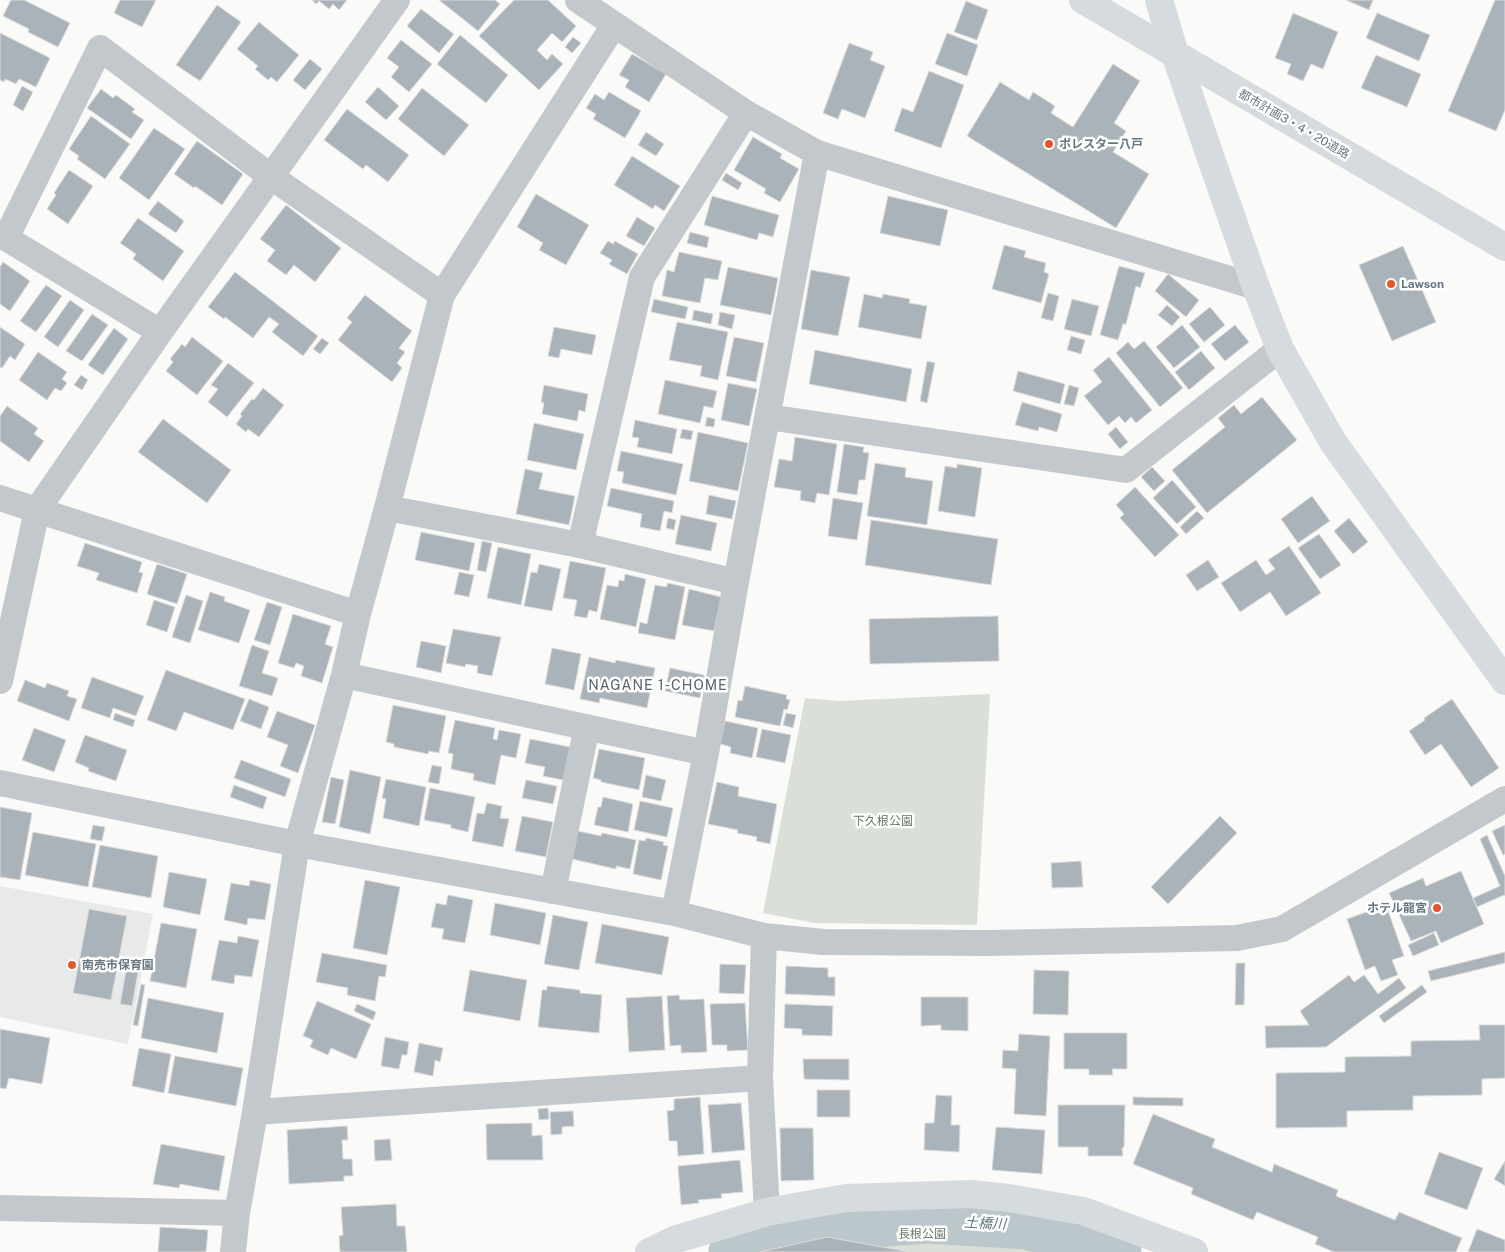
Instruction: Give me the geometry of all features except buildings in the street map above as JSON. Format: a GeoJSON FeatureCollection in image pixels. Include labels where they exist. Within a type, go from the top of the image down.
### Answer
{"type":"FeatureCollection","features":[{"type":"Feature","properties":{"kind":"street"},"geometry":{"type":"LineString","coordinates":[[0,681],[38,510],[160,332],[397,0]]}},
{"type":"Feature","properties":{"kind":"street"},"geometry":{"type":"LineString","coordinates":[[578,0],[746,113],[817,154],[1256,287]]}},
{"type":"Feature","properties":{"kind":"street","name":"都市計画3・4・20道路"},"geometry":{"type":"LineString","coordinates":[[1083,0],[1505,247]]}},
{"type":"Feature","properties":{"kind":"street"},"geometry":{"type":"LineString","coordinates":[[1159,0],[1175,54],[1256,287],[1280,349],[1333,442],[1505,681]]}},
{"type":"Feature","properties":{"kind":"street"},"geometry":{"type":"LineString","coordinates":[[233,1252],[237,1213],[255,1112],[297,844],[344,675],[358,614],[442,296],[614,25]]}},
{"type":"Feature","properties":{"kind":"street"},"geometry":{"type":"LineString","coordinates":[[160,332],[3,237],[100,48],[270,176],[442,296]]}},
{"type":"Feature","properties":{"kind":"street"},"geometry":{"type":"LineString","coordinates":[[580,545],[642,277],[746,113]]}},
{"type":"Feature","properties":{"kind":"street"},"geometry":{"type":"LineString","coordinates":[[674,914],[706,753],[736,582],[817,154]]}},
{"type":"Feature","properties":{"kind":"street"},"geometry":{"type":"LineString","coordinates":[[768,417],[1126,470],[1280,349]]}},
{"type":"Feature","properties":{"kind":"street"},"geometry":{"type":"LineString","coordinates":[[0,498],[358,614]]}},
{"type":"Feature","properties":{"kind":"street"},"geometry":{"type":"LineString","coordinates":[[387,508],[580,545],[736,582]]}},
{"type":"Feature","properties":{"kind":"street"},"geometry":{"type":"LineString","coordinates":[[344,675],[706,753]]}},
{"type":"Feature","properties":{"kind":"street"},"geometry":{"type":"LineString","coordinates":[[553,891],[587,728]]}},
{"type":"Feature","properties":{"kind":"street"},"geometry":{"type":"LineString","coordinates":[[0,783],[297,844],[674,914],[764,936],[823,942],[987,944],[1237,938],[1282,929],[1505,799]]}},
{"type":"Feature","properties":{"kind":"street"},"geometry":{"type":"LineString","coordinates":[[764,936],[760,1078],[767,1212]]}},
{"type":"Feature","properties":{"kind":"street"},"geometry":{"type":"LineString","coordinates":[[255,1112],[760,1078]]}},
{"type":"Feature","properties":{"kind":"street"},"geometry":{"type":"LineString","coordinates":[[649,1252],[674,1240],[767,1212],[846,1198],[981,1195],[1083,1211],[1194,1252]]}},
{"type":"Feature","properties":{"kind":"street"},"geometry":{"type":"LineString","coordinates":[[0,1208],[237,1213]]}},
{"type":"Feature","properties":{"kind":"shaded area","name":"南売市保育園"},"geometry":{"type":"Polygon","coordinates":[[[0,886],[153,914],[128,1044],[0,1017],[0,886]]]}},
{"type":"Feature","properties":{"kind":"green space","name":"下久根公園"},"geometry":{"type":"Polygon","coordinates":[[[990,694],[977,925],[814,923],[763,913],[805,698],[839,701],[990,694]]]}},
{"type":"Feature","properties":{"kind":"green space","name":"長根公園"},"geometry":{"type":"Polygon","coordinates":[[[884,1215],[965,1216],[1038,1223],[1090,1235],[1134,1252],[711,1252],[797,1230],[884,1215]]]}},
{"type":"Feature","properties":{"kind":"waterway","name":"土橋川"},"geometry":{"type":"LineString","coordinates":[[733,1252],[834,1229],[873,1223],[926,1219],[1026,1225],[1086,1241],[1117,1252]]}},
{"type":"Feature","properties":{"kind":"place","name":"ポレスター八戸"},"geometry":{"type":"Point","coordinates":[1049,144]}},
{"type":"Feature","properties":{"kind":"place","name":"Lawson"},"geometry":{"type":"Point","coordinates":[1391,284]}},
{"type":"Feature","properties":{"kind":"place","name":"ホテル龍宮"},"geometry":{"type":"Point","coordinates":[1437,908]}},
{"type":"Feature","properties":{"kind":"place","name":"南売市保育園"},"geometry":{"type":"Point","coordinates":[72,965]}},
{"type":"Feature","properties":{"kind":"district","name":"NAGANE 1-CHOME"},"geometry":{"type":"Point","coordinates":[658,685]}}]}
